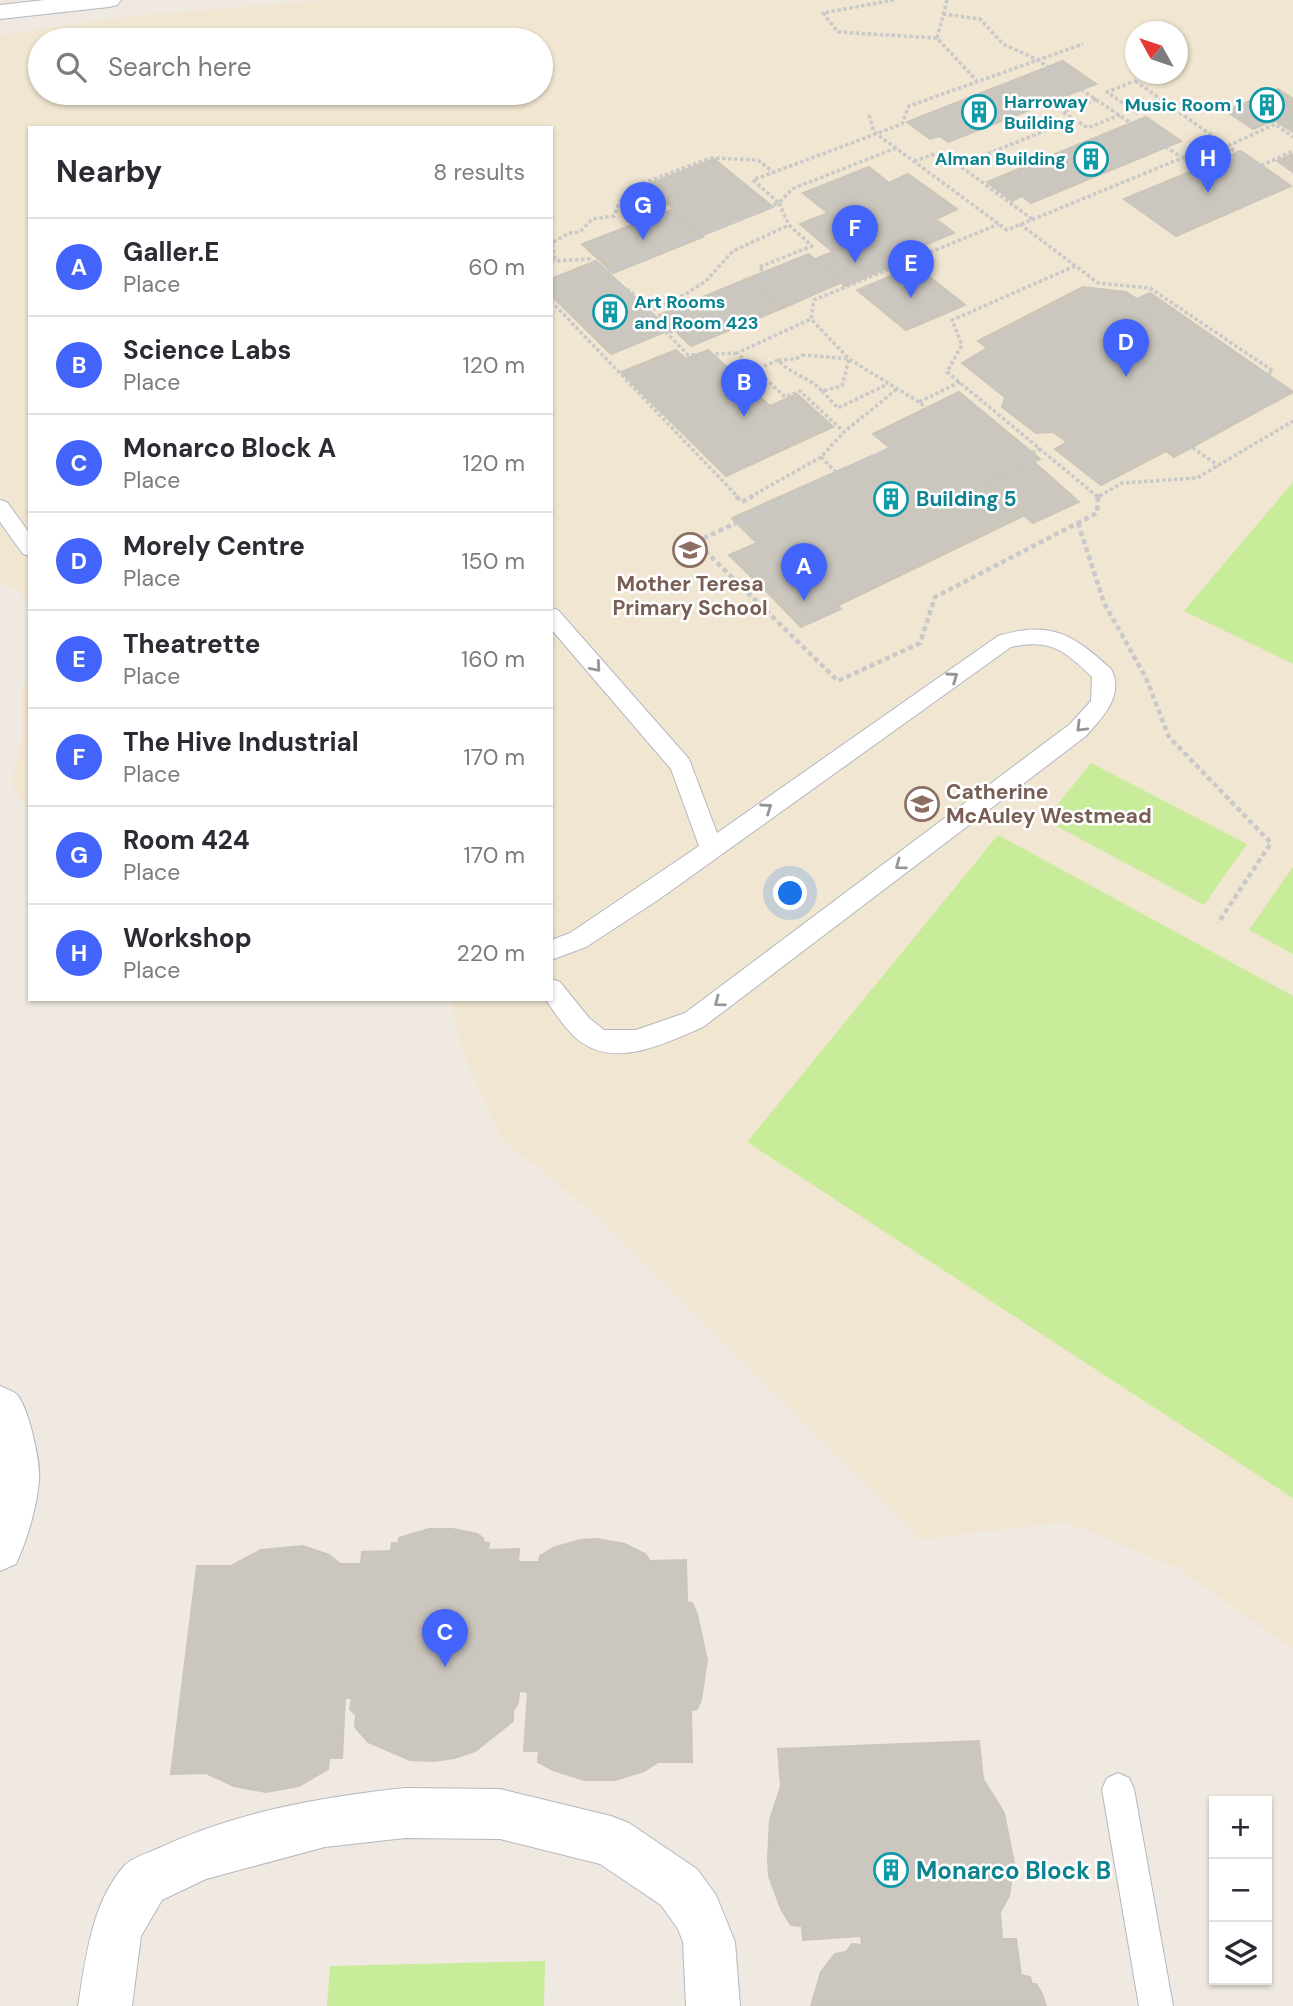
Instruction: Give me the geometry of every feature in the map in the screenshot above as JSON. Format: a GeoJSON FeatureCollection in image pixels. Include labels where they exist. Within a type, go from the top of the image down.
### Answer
{"type":"FeatureCollection","features":[{"type":"Feature","properties":{"kind":"street"},"geometry":{"type":"LineString","coordinates":[[0,12],[109,0]]}},
{"type":"Feature","properties":{"kind":"street"},"geometry":{"type":"LineString","coordinates":[[0,1408],[6,1416],[17,1479],[0,1548]]}},
{"type":"Feature","properties":{"kind":"street"},"geometry":{"type":"LineString","coordinates":[[105,2006],[115,1936],[126,1910],[144,1882],[200,1855],[326,1822],[405,1813],[500,1814],[611,1841],[679,1887],[698,1913],[709,1942],[713,2006]]}},
{"type":"Feature","properties":{"kind":"lane"},"geometry":{"type":"LineString","coordinates":[[18,518],[28,544]]}},
{"type":"Feature","properties":{"kind":"lane"},"geometry":{"type":"LineString","coordinates":[[553,617],[681,765],[711,847]]}},
{"type":"Feature","properties":{"kind":"lane"},"geometry":{"type":"LineString","coordinates":[[553,949],[578,940],[650,893],[1005,640],[1038,635],[1054,639],[1079,652],[1103,675],[1102,703],[1078,730],[694,1020],[666,1032],[632,1041],[598,1040],[575,1020],[553,992]]}},
{"type":"Feature","properties":{"kind":"lane"},"geometry":{"type":"LineString","coordinates":[[1118,1789],[1156,2006]]}},
{"type":"Feature","properties":{"kind":"path"},"geometry":{"type":"LineString","coordinates":[[894,0],[823,13],[838,32],[937,38],[977,81]]}},
{"type":"Feature","properties":{"kind":"path"},"geometry":{"type":"LineString","coordinates":[[937,38],[947,0]]}},
{"type":"Feature","properties":{"kind":"path"},"geometry":{"type":"LineString","coordinates":[[943,14],[980,19],[1003,44],[1036,60],[1182,158]]}},
{"type":"Feature","properties":{"kind":"path"},"geometry":{"type":"LineString","coordinates":[[658,322],[769,277],[759,267],[812,246],[789,225],[779,203],[753,180],[874,132],[902,124],[909,106],[1083,44]]}},
{"type":"Feature","properties":{"kind":"path"},"geometry":{"type":"LineString","coordinates":[[1137,113],[1107,92],[1135,81],[1258,167],[1293,151]]}},
{"type":"Feature","properties":{"kind":"path"},"geometry":{"type":"LineString","coordinates":[[1096,99],[1063,112],[1088,128],[1165,102]]}},
{"type":"Feature","properties":{"kind":"path"},"geometry":{"type":"LineString","coordinates":[[869,116],[874,132],[1007,230],[1221,142]]}},
{"type":"Feature","properties":{"kind":"path"},"geometry":{"type":"LineString","coordinates":[[960,165],[1074,119]]}},
{"type":"Feature","properties":{"kind":"path"},"geometry":{"type":"LineString","coordinates":[[1227,146],[1275,124],[1293,137]]}},
{"type":"Feature","properties":{"kind":"path"},"geometry":{"type":"LineString","coordinates":[[811,318],[737,353],[688,355],[658,322],[603,274],[779,203],[792,189],[896,148]]}},
{"type":"Feature","properties":{"kind":"path"},"geometry":{"type":"LineString","coordinates":[[913,162],[941,152],[1032,219]]}},
{"type":"Feature","properties":{"kind":"path"},"geometry":{"type":"LineString","coordinates":[[553,242],[569,233],[580,232],[592,219],[614,216],[620,201],[638,185],[711,158],[758,160],[773,172]]}},
{"type":"Feature","properties":{"kind":"path"},"geometry":{"type":"LineString","coordinates":[[811,318],[814,300],[999,224]]}},
{"type":"Feature","properties":{"kind":"path"},"geometry":{"type":"LineString","coordinates":[[1020,224],[1098,283],[1150,288],[1273,371],[1263,377],[1285,390],[1186,443],[1219,466]]}},
{"type":"Feature","properties":{"kind":"path"},"geometry":{"type":"LineString","coordinates":[[648,312],[690,294],[728,260],[733,251],[789,225]]}},
{"type":"Feature","properties":{"kind":"path"},"geometry":{"type":"LineString","coordinates":[[553,260],[590,259],[656,320],[660,318],[671,329],[671,337]]}},
{"type":"Feature","properties":{"kind":"path"},"geometry":{"type":"LineString","coordinates":[[1075,266],[952,320],[962,345],[947,372],[1098,497]]}},
{"type":"Feature","properties":{"kind":"path"},"geometry":{"type":"LineString","coordinates":[[553,303],[742,502],[821,457],[844,432],[897,388]]}},
{"type":"Feature","properties":{"kind":"path"},"geometry":{"type":"LineString","coordinates":[[811,318],[849,359],[919,402],[999,468],[1040,449]]}},
{"type":"Feature","properties":{"kind":"path"},"geometry":{"type":"LineString","coordinates":[[737,353],[785,397],[800,391],[844,432]]}},
{"type":"Feature","properties":{"kind":"path"},"geometry":{"type":"LineString","coordinates":[[756,370],[778,360],[796,359],[802,355],[849,359]]}},
{"type":"Feature","properties":{"kind":"path"},"geometry":{"type":"LineString","coordinates":[[821,391],[842,386],[849,359]]}},
{"type":"Feature","properties":{"kind":"path"},"geometry":{"type":"LineString","coordinates":[[778,360],[784,368],[811,379],[838,408],[889,383]]}},
{"type":"Feature","properties":{"kind":"path"},"geometry":{"type":"LineString","coordinates":[[919,402],[960,382]]}},
{"type":"Feature","properties":{"kind":"path"},"geometry":{"type":"LineString","coordinates":[[1098,497],[1122,483],[1197,478],[1293,421]]}},
{"type":"Feature","properties":{"kind":"path"},"geometry":{"type":"LineString","coordinates":[[944,423],[696,542],[838,681],[920,643],[935,597],[1097,513],[1098,497]]}},
{"type":"Feature","properties":{"kind":"path"},"geometry":{"type":"LineString","coordinates":[[821,457],[838,474]]}},
{"type":"Feature","properties":{"kind":"path"},"geometry":{"type":"LineString","coordinates":[[1078,523],[1104,603],[1146,678],[1169,737],[1270,843],[1218,923]]}},
{"type":"Feature","properties":{"kind":"shaded area","name":"Catherine McAuley Westmead"},"geometry":{"type":"Polygon","coordinates":[[[325,0],[1293,0],[1293,1650],[1180,1569],[1065,1522],[921,1539],[599,1218],[501,1138],[462,1050],[450,1001],[553,1001],[553,126],[28,126],[28,604],[25,596],[0,580],[0,35],[28,31],[28,105],[553,105],[553,28],[48,28],[124,17],[325,0]]]}},
{"type":"Feature","properties":{"kind":"shaded area"},"geometry":{"type":"Polygon","coordinates":[[[28,676],[28,808],[11,784],[23,732],[21,693],[28,676]]]}},
{"type":"Feature","properties":{"kind":"green space"},"geometry":{"type":"Polygon","coordinates":[[[1293,482],[1293,664],[1184,611],[1293,482]]]}},
{"type":"Feature","properties":{"kind":"green space"},"geometry":{"type":"Polygon","coordinates":[[[1091,763],[1247,844],[1204,905],[1045,820],[1091,763]]]}},
{"type":"Feature","properties":{"kind":"green space"},"geometry":{"type":"Polygon","coordinates":[[[998,835],[1293,996],[1293,1498],[747,1142],[998,835]]]}},
{"type":"Feature","properties":{"kind":"green space"},"geometry":{"type":"Polygon","coordinates":[[[1293,868],[1293,954],[1249,930],[1293,868]]]}},
{"type":"Feature","properties":{"kind":"green space"},"geometry":{"type":"Polygon","coordinates":[[[545,1961],[544,2006],[327,2006],[330,1966],[545,1961]]]}},
{"type":"Feature","properties":{"kind":"building","name":"Harroway Building"},"geometry":{"type":"Polygon","coordinates":[[[1063,61],[1096,84],[948,142],[939,136],[930,139],[907,122],[1063,61]]]}},
{"type":"Feature","properties":{"kind":"building","name":"Music Room 1"},"geometry":{"type":"Polygon","coordinates":[[[1278,89],[1293,99],[1293,113],[1253,129],[1226,111],[1278,89]]]}},
{"type":"Feature","properties":{"kind":"building"},"geometry":{"type":"Polygon","coordinates":[[[1293,113],[1293,132],[1274,120],[1293,113]]]}},
{"type":"Feature","properties":{"kind":"building","name":"Alman Building"},"geometry":{"type":"Polygon","coordinates":[[[1146,117],[1181,141],[1031,203],[1022,196],[1012,201],[987,182],[1146,117]]]}},
{"type":"Feature","properties":{"kind":"building"},"geometry":{"type":"Polygon","coordinates":[[[1241,151],[1291,186],[1176,236],[1124,199],[1241,151]]]}},
{"type":"Feature","properties":{"kind":"building"},"geometry":{"type":"Polygon","coordinates":[[[1293,154],[1293,172],[1277,161],[1293,154]]]}},
{"type":"Feature","properties":{"kind":"building"},"geometry":{"type":"Polygon","coordinates":[[[714,159],[773,207],[703,235],[646,185],[714,159]]]}},
{"type":"Feature","properties":{"kind":"building"},"geometry":{"type":"Polygon","coordinates":[[[869,167],[889,183],[908,174],[957,209],[936,219],[954,233],[888,260],[862,240],[833,252],[800,224],[828,213],[803,193],[869,167]]]}},
{"type":"Feature","properties":{"kind":"building"},"geometry":{"type":"Polygon","coordinates":[[[674,209],[703,237],[613,273],[582,244],[674,209]]]}},
{"type":"Feature","properties":{"kind":"building"},"geometry":{"type":"Polygon","coordinates":[[[862,240],[894,265],[845,286],[815,259],[862,240]]]}},
{"type":"Feature","properties":{"kind":"building"},"geometry":{"type":"Polygon","coordinates":[[[809,254],[840,283],[783,308],[749,278],[809,254]]]}},
{"type":"Feature","properties":{"kind":"building","name":"Art Rooms and Room 423"},"geometry":{"type":"Polygon","coordinates":[[[596,261],[670,330],[611,354],[553,297],[553,278],[596,261]]]}},
{"type":"Feature","properties":{"kind":"building"},"geometry":{"type":"Polygon","coordinates":[[[916,266],[965,305],[906,330],[857,290],[916,266]]]}},
{"type":"Feature","properties":{"kind":"building"},"geometry":{"type":"Polygon","coordinates":[[[749,278],[783,308],[691,346],[659,315],[749,278]]]}},
{"type":"Feature","properties":{"kind":"building"},"geometry":{"type":"Polygon","coordinates":[[[1083,287],[1126,292],[1137,299],[1150,293],[1293,392],[1174,457],[1166,451],[1101,485],[1055,449],[1067,442],[1053,432],[1036,433],[1002,407],[1005,397],[962,363],[987,348],[978,341],[1083,287]]]}},
{"type":"Feature","properties":{"kind":"building"},"geometry":{"type":"Polygon","coordinates":[[[676,350],[686,359],[708,350],[770,406],[797,394],[833,427],[726,476],[621,372],[676,350]]]}},
{"type":"Feature","properties":{"kind":"building","name":"Building 5"},"geometry":{"type":"Polygon","coordinates":[[[959,392],[1040,459],[987,483],[1025,515],[839,605],[807,573],[767,592],[729,555],[757,543],[732,518],[890,448],[873,434],[959,392]]]}},
{"type":"Feature","properties":{"kind":"building"},"geometry":{"type":"Polygon","coordinates":[[[1034,462],[1079,502],[1033,523],[987,483],[1034,462]]]}},
{"type":"Feature","properties":{"kind":"building"},"geometry":{"type":"Polygon","coordinates":[[[807,573],[841,609],[801,627],[767,592],[807,573]]]}},
{"type":"Feature","properties":{"kind":"building"},"geometry":{"type":"Polygon","coordinates":[[[429,1529],[453,1529],[477,1534],[483,1538],[483,1542],[489,1543],[488,1550],[519,1549],[518,1562],[539,1562],[540,1556],[553,1548],[580,1540],[597,1539],[625,1544],[645,1554],[650,1561],[686,1560],[687,1602],[692,1603],[697,1614],[707,1660],[701,1700],[697,1709],[691,1710],[692,1762],[658,1762],[644,1771],[615,1780],[584,1780],[553,1770],[538,1762],[539,1751],[524,1751],[528,1692],[519,1691],[513,1721],[475,1751],[454,1758],[410,1760],[368,1742],[355,1727],[356,1715],[350,1709],[352,1698],[345,1698],[342,1758],[329,1758],[328,1769],[299,1786],[266,1792],[234,1786],[206,1773],[171,1774],[197,1566],[231,1566],[261,1550],[303,1546],[329,1555],[340,1564],[361,1564],[362,1552],[391,1551],[392,1543],[399,1543],[399,1538],[429,1529]]]}},
{"type":"Feature","properties":{"kind":"building","name":"Monarco Block B"},"geometry":{"type":"Polygon","coordinates":[[[979,1741],[983,1779],[1004,1813],[1014,1863],[1009,1896],[1000,1912],[1002,1939],[1016,1939],[1021,1975],[1030,1977],[1032,1984],[1036,1984],[1046,2006],[811,2006],[821,1972],[835,1954],[846,1952],[852,1944],[862,1945],[861,1936],[803,1940],[802,1926],[791,1925],[781,1909],[769,1876],[768,1857],[770,1820],[781,1786],[778,1749],[979,1741]]]}},
{"type":"Feature","properties":{"kind":"place","name":"Music Room 1"},"geometry":{"type":"Point","coordinates":[1267,105]}},
{"type":"Feature","properties":{"kind":"place","name":"Harroway Building"},"geometry":{"type":"Point","coordinates":[979,112]}},
{"type":"Feature","properties":{"kind":"place","name":"Alman Building"},"geometry":{"type":"Point","coordinates":[1091,159]}},
{"type":"Feature","properties":{"kind":"place","name":"Workshop"},"geometry":{"type":"Point","coordinates":[1208,193]}},
{"type":"Feature","properties":{"kind":"place","name":"Room 424"},"geometry":{"type":"Point","coordinates":[643,240]}},
{"type":"Feature","properties":{"kind":"place","name":"The Hive Industrial"},"geometry":{"type":"Point","coordinates":[855,263]}},
{"type":"Feature","properties":{"kind":"place","name":"Theatrette"},"geometry":{"type":"Point","coordinates":[911,298]}},
{"type":"Feature","properties":{"kind":"place","name":"Art Rooms and Room 423"},"geometry":{"type":"Point","coordinates":[610,312]}},
{"type":"Feature","properties":{"kind":"place","name":"Morely Centre"},"geometry":{"type":"Point","coordinates":[1126,377]}},
{"type":"Feature","properties":{"kind":"place","name":"Science Labs"},"geometry":{"type":"Point","coordinates":[744,417]}},
{"type":"Feature","properties":{"kind":"place","name":"Building 5"},"geometry":{"type":"Point","coordinates":[891,499]}},
{"type":"Feature","properties":{"kind":"place","name":"Mother Teresa Primary School"},"geometry":{"type":"Point","coordinates":[690,550]}},
{"type":"Feature","properties":{"kind":"place","name":"Galler.E"},"geometry":{"type":"Point","coordinates":[804,601]}},
{"type":"Feature","properties":{"kind":"place","name":"Catherine McAuley Westmead"},"geometry":{"type":"Point","coordinates":[922,804]}},
{"type":"Feature","properties":{"kind":"place","name":"Monarco Block A"},"geometry":{"type":"Point","coordinates":[445,1667]}},
{"type":"Feature","properties":{"kind":"place","name":"Monarco Block B"},"geometry":{"type":"Point","coordinates":[891,1870]}}]}
